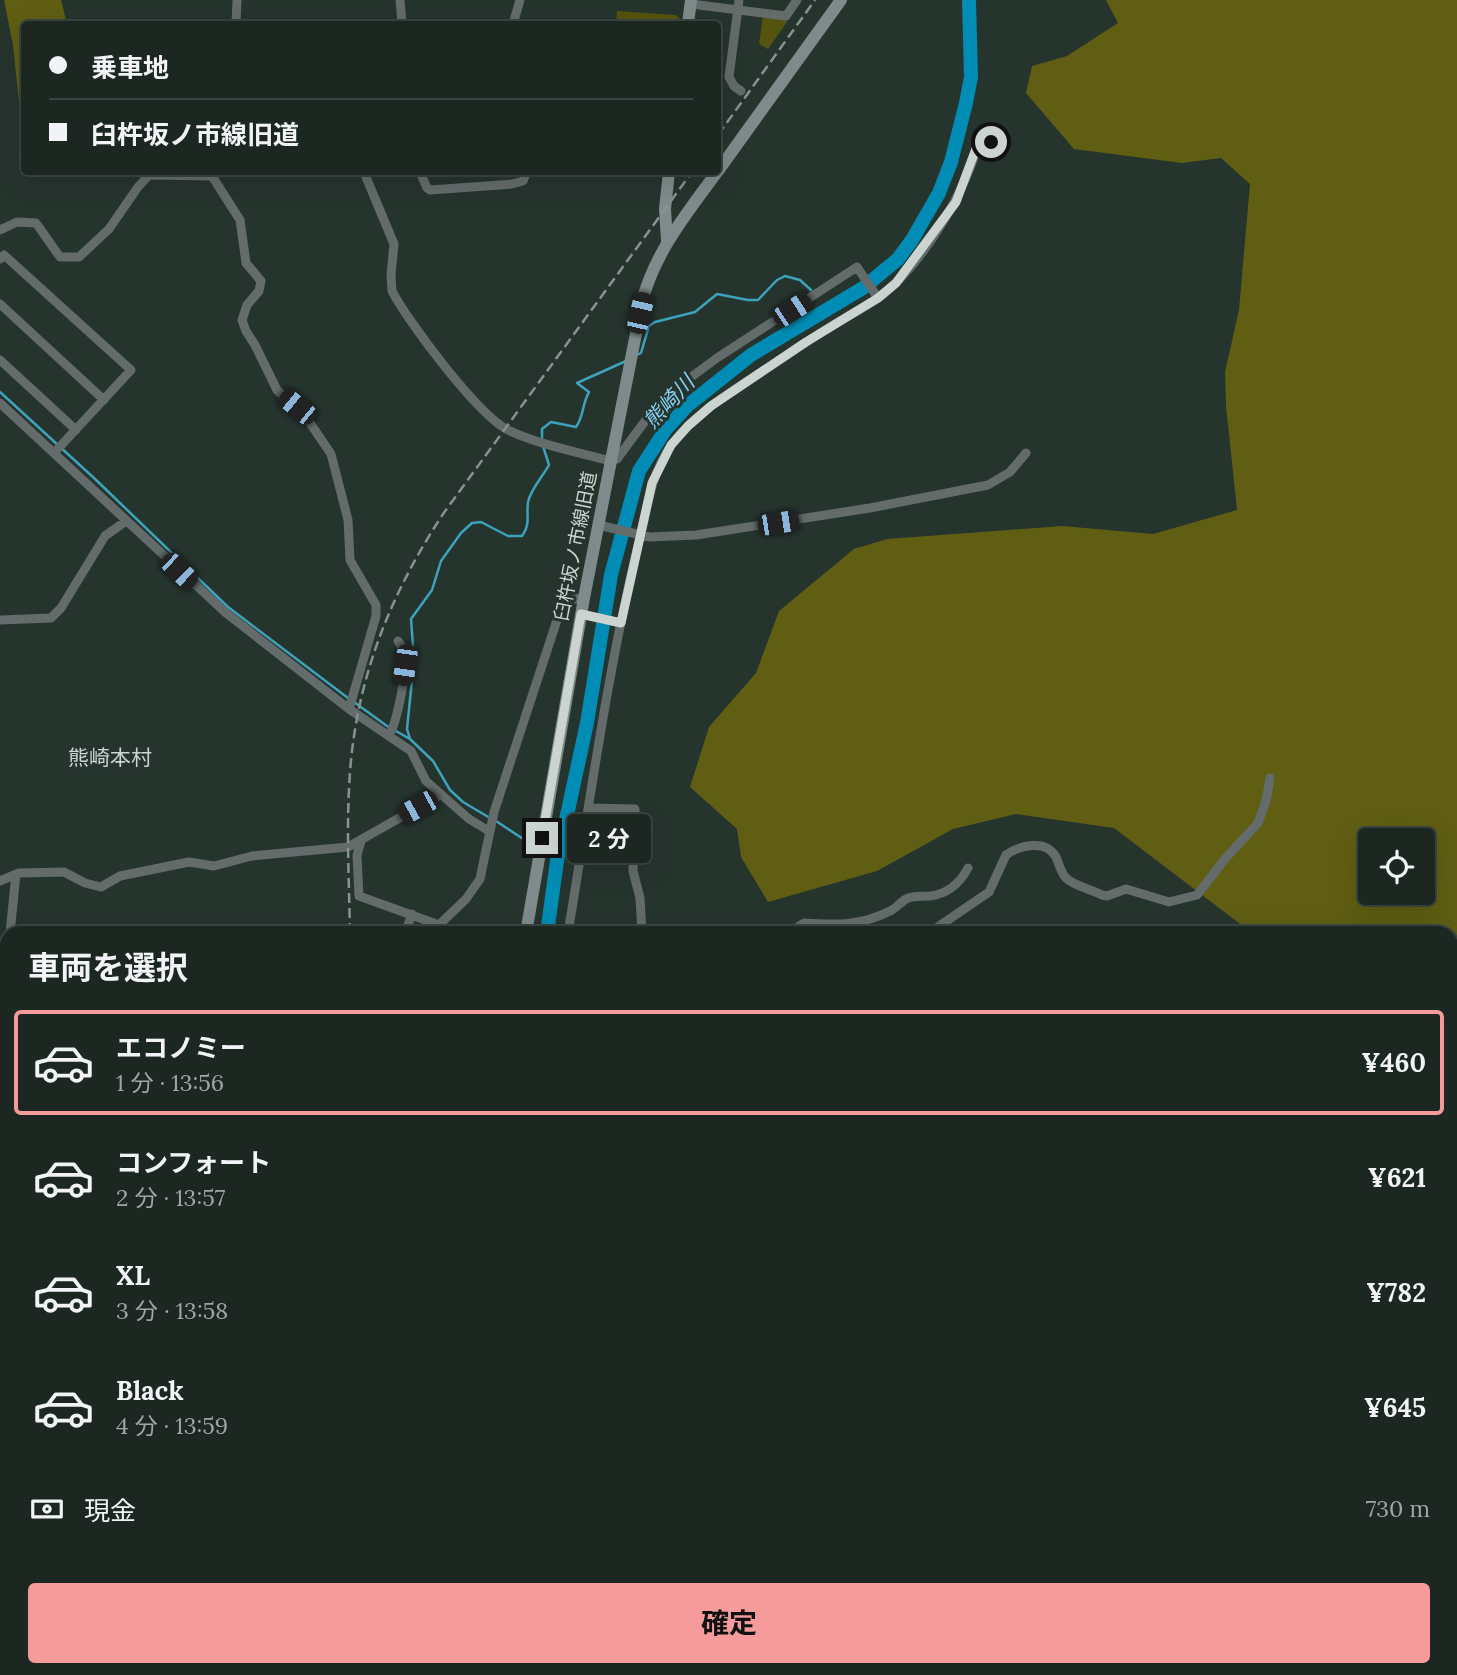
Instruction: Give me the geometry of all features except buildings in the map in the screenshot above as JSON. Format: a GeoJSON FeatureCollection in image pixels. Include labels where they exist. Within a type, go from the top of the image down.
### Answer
{"type":"FeatureCollection","features":[{"type":"Feature","properties":{"kind":"street"},"geometry":{"type":"LineString","coordinates":[[236,21],[237,0]]}},
{"type":"Feature","properties":{"kind":"street"},"geometry":{"type":"LineString","coordinates":[[400,0],[402,21]]}},
{"type":"Feature","properties":{"kind":"street"},"geometry":{"type":"LineString","coordinates":[[514,21],[520,0]]}},
{"type":"Feature","properties":{"kind":"street"},"geometry":{"type":"LineString","coordinates":[[688,21],[691,2],[739,5],[786,16],[797,0]]}},
{"type":"Feature","properties":{"kind":"street"},"geometry":{"type":"LineString","coordinates":[[721,165],[841,0]]}},
{"type":"Feature","properties":{"kind":"street"},"geometry":{"type":"LineString","coordinates":[[739,5],[729,77],[734,86],[741,90]]}},
{"type":"Feature","properties":{"kind":"street"},"geometry":{"type":"LineString","coordinates":[[569,926],[620,622],[656,473],[671,445],[688,426],[741,385],[877,297],[907,270],[956,202],[980,138],[988,137],[994,149]]}},
{"type":"Feature","properties":{"kind":"street"},"geometry":{"type":"LineString","coordinates":[[0,230],[17,222],[36,222],[60,257],[79,257],[109,229],[149,175]]}},
{"type":"Feature","properties":{"kind":"street"},"geometry":{"type":"LineString","coordinates":[[213,175],[240,220],[246,262],[261,281],[259,290],[247,305],[242,320],[246,331],[256,345],[277,390],[309,420],[331,454],[348,520],[350,560],[376,605],[376,616],[351,704]]}},
{"type":"Feature","properties":{"kind":"street"},"geometry":{"type":"LineString","coordinates":[[366,175],[394,244],[391,282],[395,297],[451,374],[505,428],[542,442],[611,461],[617,459],[651,413],[679,386],[717,358],[857,267],[877,297]]}},
{"type":"Feature","properties":{"kind":"street"},"geometry":{"type":"LineString","coordinates":[[422,175],[430,190],[512,184],[523,181],[526,175]]}},
{"type":"Feature","properties":{"kind":"street","name":"臼杵坂ノ市線旧道"},"geometry":{"type":"LineString","coordinates":[[527,926],[585,615],[584,598],[602,526],[631,354],[647,285],[667,241],[665,209],[669,175]]}},
{"type":"Feature","properties":{"kind":"street"},"geometry":{"type":"LineString","coordinates":[[667,241],[714,175]]}},
{"type":"Feature","properties":{"kind":"street"},"geometry":{"type":"LineString","coordinates":[[0,259],[4,255],[131,370],[57,450]]}},
{"type":"Feature","properties":{"kind":"street"},"geometry":{"type":"LineString","coordinates":[[0,304],[104,400]]}},
{"type":"Feature","properties":{"kind":"street"},"geometry":{"type":"LineString","coordinates":[[0,360],[76,430]]}},
{"type":"Feature","properties":{"kind":"street"},"geometry":{"type":"LineString","coordinates":[[0,403],[57,450],[126,521],[226,613],[391,732],[411,751],[426,781],[440,795],[469,819],[489,829]]}},
{"type":"Feature","properties":{"kind":"street"},"geometry":{"type":"LineString","coordinates":[[602,526],[650,537],[731,530],[960,492],[988,485],[1010,472],[1026,453]]}},
{"type":"Feature","properties":{"kind":"street"},"geometry":{"type":"LineString","coordinates":[[0,620],[51,618],[61,608],[105,536],[126,521]]}},
{"type":"Feature","properties":{"kind":"street"},"geometry":{"type":"LineString","coordinates":[[440,926],[466,900],[480,879],[494,812],[558,617],[567,600],[584,598]]}},
{"type":"Feature","properties":{"kind":"street"},"geometry":{"type":"LineString","coordinates":[[585,615],[620,622]]}},
{"type":"Feature","properties":{"kind":"street"},"geometry":{"type":"LineString","coordinates":[[391,732],[405,665],[405,652],[398,641]]}},
{"type":"Feature","properties":{"kind":"street"},"geometry":{"type":"LineString","coordinates":[[939,926],[989,892],[1006,855],[1023,847],[1038,846],[1049,849],[1065,877],[1102,895],[1126,890],[1170,902],[1197,895],[1258,823],[1270,778]]}},
{"type":"Feature","properties":{"kind":"street"},"geometry":{"type":"LineString","coordinates":[[0,881],[16,874],[64,872],[85,883],[101,887],[120,876],[189,862],[214,866],[252,856],[348,846],[440,795]]}},
{"type":"Feature","properties":{"kind":"street"},"geometry":{"type":"LineString","coordinates":[[589,808],[635,809],[632,871],[640,898],[642,926]]}},
{"type":"Feature","properties":{"kind":"street"},"geometry":{"type":"LineString","coordinates":[[361,841],[357,855],[359,896],[412,914],[432,926]]}},
{"type":"Feature","properties":{"kind":"street"},"geometry":{"type":"LineString","coordinates":[[799,926],[804,923],[851,925],[867,921],[894,910],[909,898],[940,895],[963,877],[968,868]]}},
{"type":"Feature","properties":{"kind":"street"},"geometry":{"type":"LineString","coordinates":[[11,926],[16,874]]}},
{"type":"Feature","properties":{"kind":"street"},"geometry":{"type":"LineString","coordinates":[[408,926],[412,914]]}},
{"type":"Feature","properties":{"kind":"shaded area"},"geometry":{"type":"Polygon","coordinates":[[[4,0],[61,0],[66,21],[21,21],[21,121],[13,45],[4,0]]]}},
{"type":"Feature","properties":{"kind":"shaded area"},"geometry":{"type":"Polygon","coordinates":[[[1106,0],[1457,0],[1457,926],[1243,926],[1114,828],[1016,814],[953,829],[877,871],[768,902],[741,857],[737,829],[690,787],[709,727],[756,673],[779,611],[854,549],[887,539],[1062,526],[1153,534],[1237,510],[1225,372],[1239,310],[1250,184],[1221,158],[1182,163],[1074,149],[1026,93],[1032,66],[1067,56],[1118,23],[1106,0]]]}},
{"type":"Feature","properties":{"kind":"shaded area"},"geometry":{"type":"Polygon","coordinates":[[[617,11],[676,15],[680,19],[680,21],[616,21],[617,11]]]}},
{"type":"Feature","properties":{"kind":"shaded area"},"geometry":{"type":"Polygon","coordinates":[[[763,16],[784,19],[787,22],[768,49],[759,44],[763,16]]]}},
{"type":"Feature","properties":{"kind":"waterway","name":"熊崎川"},"geometry":{"type":"LineString","coordinates":[[548,926],[557,861],[587,723],[611,575],[639,471],[666,429],[687,406],[751,355],[863,288],[898,259],[912,240],[939,193],[951,162],[966,103],[971,77],[969,0]]}},
{"type":"Feature","properties":{"kind":"waterway"},"geometry":{"type":"LineString","coordinates":[[635,356],[641,353],[649,326],[695,312],[717,294],[758,300],[777,280],[785,276],[800,280],[811,290]]}},
{"type":"Feature","properties":{"kind":"waterway"},"geometry":{"type":"LineString","coordinates":[[542,440],[542,429],[551,422],[576,427],[579,423],[589,392],[577,383],[626,361]]}},
{"type":"Feature","properties":{"kind":"waterway"},"geometry":{"type":"LineString","coordinates":[[0,392],[228,607],[348,698]]}},
{"type":"Feature","properties":{"kind":"waterway"},"geometry":{"type":"LineString","coordinates":[[410,739],[407,729],[414,660],[411,619],[432,590],[441,561],[461,533],[472,523],[481,522],[508,536],[522,536],[527,523],[530,497],[549,465],[543,446]]}},
{"type":"Feature","properties":{"kind":"waterway"},"geometry":{"type":"LineString","coordinates":[[354,702],[410,739],[433,761],[450,790],[463,802],[490,818]]}},
{"type":"Feature","properties":{"kind":"waterway"},"geometry":{"type":"LineString","coordinates":[[496,821],[537,848]]}},
{"type":"Feature","properties":{"kind":"waterway"},"geometry":{"type":"LineString","coordinates":[[546,853],[557,861]]}},
{"type":"Feature","properties":{"kind":"railway"},"geometry":{"type":"LineString","coordinates":[[721,131],[815,0]]}},
{"type":"Feature","properties":{"kind":"railway"},"geometry":{"type":"LineString","coordinates":[[350,926],[348,812],[354,737],[369,669],[393,605],[424,544],[443,514],[690,175]]}},
{"type":"Feature","properties":{"kind":"district","name":"熊崎本村"},"geometry":{"type":"Point","coordinates":[110,758]}},
{"type":"Feature","properties":{"kind":"route"},"geometry":{"type":"LineString","coordinates":[[542,838],[581,614],[621,623],[652,483],[666,453],[688,426],[711,406],[806,342],[878,298],[896,283],[956,202],[980,138],[988,137],[991,142]]}}]}
